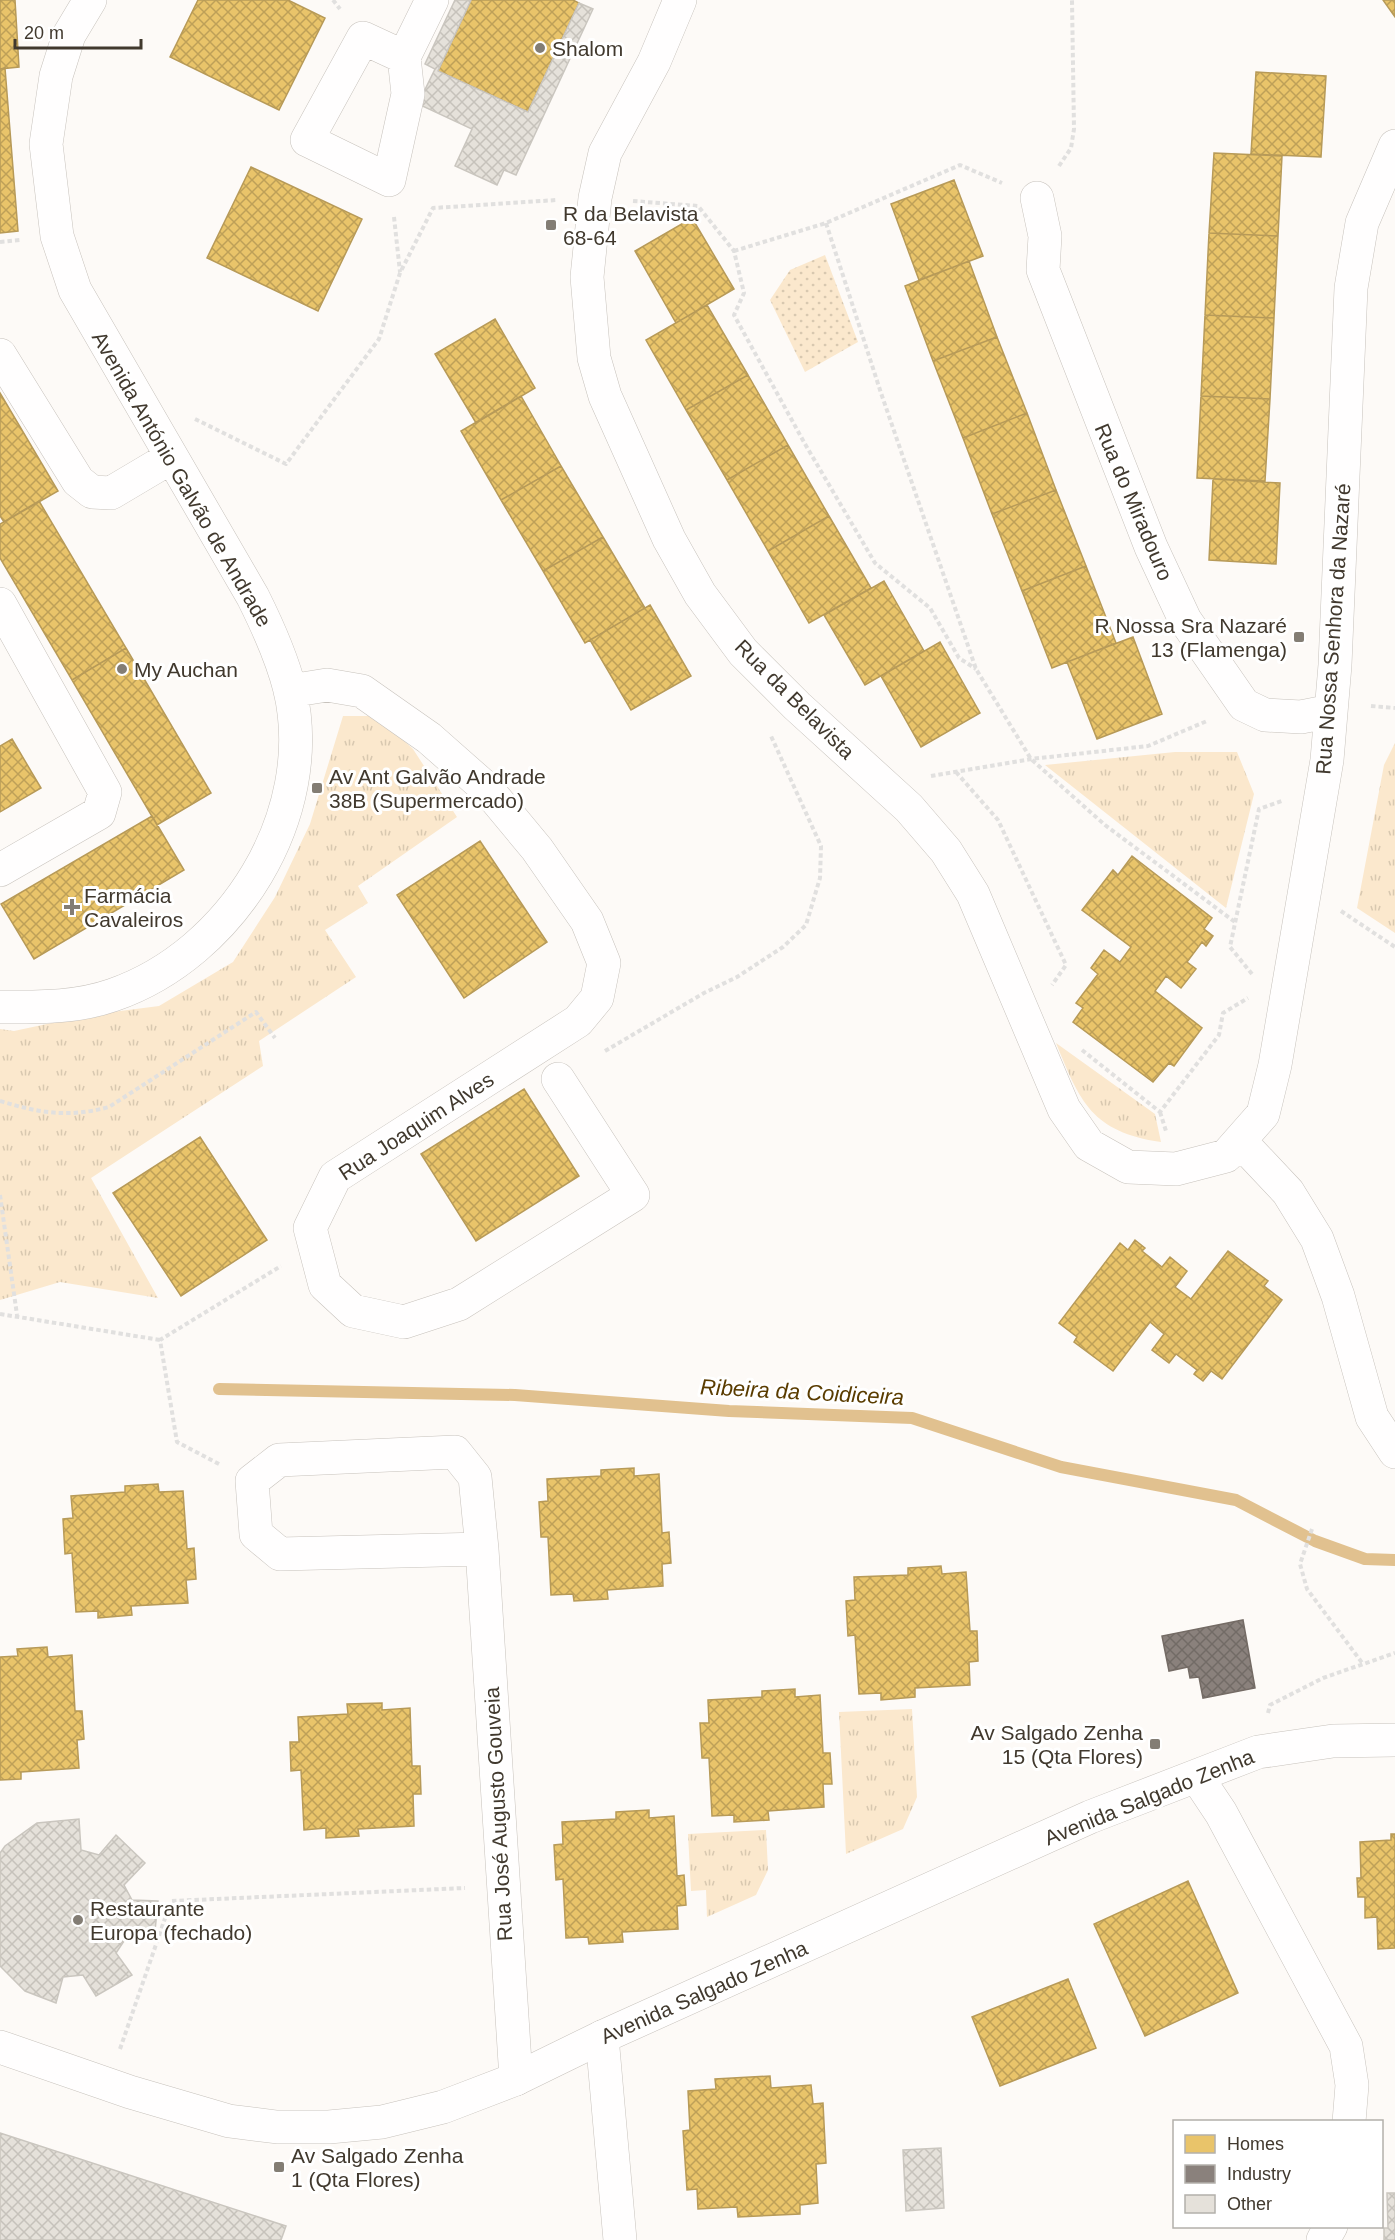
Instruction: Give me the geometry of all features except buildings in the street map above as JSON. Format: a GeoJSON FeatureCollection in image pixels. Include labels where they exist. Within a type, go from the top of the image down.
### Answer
{"type":"FeatureCollection","features":[{"type":"Feature","properties":{"kind":"street","name":"Avenida António Galvão de Andrade"},"geometry":{"type":"LineString","coordinates":[[0,1007],[61,1007],[113,995],[163,970],[209,936],[246,896],[274,841],[289,792],[295,739],[290,691],[271,633],[253,597],[170,458],[75,290],[57,236],[46,144],[56,76],[69,35],[90,0]]}},
{"type":"Feature","properties":{"kind":"street"},"geometry":{"type":"LineString","coordinates":[[404,57],[363,38],[307,140],[389,180],[408,94],[404,57],[432,0]]}},
{"type":"Feature","properties":{"kind":"street","name":"Rua da Belavista"},"geometry":{"type":"LineString","coordinates":[[680,0],[654,62],[605,153],[595,198],[587,277],[594,358],[605,396],[669,539],[700,594],[743,652],[797,706],[909,808],[946,851],[973,894],[1064,1109],[1089,1145],[1128,1167],[1176,1169],[1226,1156],[1240,1142]]}},
{"type":"Feature","properties":{"kind":"street","name":"Rua Nossa Senhora da Nazaré"},"geometry":{"type":"LineString","coordinates":[[1240,1142],[1263,1114],[1275,1065],[1321,789],[1331,711],[1351,288],[1362,223],[1395,146]]}},
{"type":"Feature","properties":{"kind":"street","name":"Rua do Miradouro"},"geometry":{"type":"LineString","coordinates":[[1037,198],[1045,236],[1042,270],[1142,525],[1185,620],[1244,705]]}},
{"type":"Feature","properties":{"kind":"street"},"geometry":{"type":"LineString","coordinates":[[0,355],[78,481],[92,492],[111,493],[170,458]]}},
{"type":"Feature","properties":{"kind":"street"},"geometry":{"type":"LineString","coordinates":[[0,870],[99,813],[105,792],[1,612]]}},
{"type":"Feature","properties":{"kind":"street","name":"Rua Joaquim Alves"},"geometry":{"type":"LineString","coordinates":[[290,691],[327,685],[362,691],[429,738],[488,790],[537,849],[587,921],[604,963],[597,998],[578,1021],[467,1076],[334,1177],[310,1228],[325,1285],[353,1311],[404,1322],[459,1304],[633,1196],[558,1079]]}},
{"type":"Feature","properties":{"kind":"street"},"geometry":{"type":"LineString","coordinates":[[1244,705],[1265,715],[1300,717],[1331,711]]}},
{"type":"Feature","properties":{"kind":"street"},"geometry":{"type":"LineString","coordinates":[[1240,1142],[1288,1192],[1317,1239],[1338,1296],[1372,1417],[1395,1452]]}},
{"type":"Feature","properties":{"kind":"street","name":"Rua José Augusto Gouveia"},"geometry":{"type":"LineString","coordinates":[[252,1480],[279,1460],[455,1452],[475,1477],[482,1549],[516,2079]]}},
{"type":"Feature","properties":{"kind":"street"},"geometry":{"type":"LineString","coordinates":[[252,1480],[256,1534],[280,1554],[482,1549]]}},
{"type":"Feature","properties":{"kind":"street","name":"Avenida Salgado Zenha"},"geometry":{"type":"LineString","coordinates":[[0,2047],[130,2092],[229,2121],[277,2127],[329,2127],[382,2122],[443,2107],[516,2079],[602,2037],[1090,1817],[1258,1752],[1333,1741],[1395,1740]]}},
{"type":"Feature","properties":{"kind":"street"},"geometry":{"type":"LineString","coordinates":[[1197,1777],[1221,1813],[1346,2046],[1352,2085],[1349,2120]]}},
{"type":"Feature","properties":{"kind":"street"},"geometry":{"type":"LineString","coordinates":[[602,2037],[612,2118],[620,2240]]}},
{"type":"Feature","properties":{"kind":"path"},"geometry":{"type":"LineString","coordinates":[[734,252],[826,223],[960,165],[1037,198],[1071,148],[1074,129],[1072,0]]}},
{"type":"Feature","properties":{"kind":"path"},"geometry":{"type":"LineString","coordinates":[[389,180],[400,273]]}},
{"type":"Feature","properties":{"kind":"path"},"geometry":{"type":"LineString","coordinates":[[192,417],[286,464],[379,339],[400,273],[433,208],[595,198],[698,206],[734,252],[744,293],[734,315],[805,444],[875,563],[930,608],[959,658],[976,669]]}},
{"type":"Feature","properties":{"kind":"path"},"geometry":{"type":"LineString","coordinates":[[826,223],[881,393],[976,669],[1031,759],[1105,825],[1235,922]]}},
{"type":"Feature","properties":{"kind":"path"},"geometry":{"type":"LineString","coordinates":[[883,784],[1031,759],[1148,746],[1244,705]]}},
{"type":"Feature","properties":{"kind":"path"},"geometry":{"type":"LineString","coordinates":[[558,1079],[704,993],[737,977],[783,947],[806,925],[820,878],[821,846],[767,729]]}},
{"type":"Feature","properties":{"kind":"path"},"geometry":{"type":"LineString","coordinates":[[956,772],[998,820],[1066,965],[1048,991]]}},
{"type":"Feature","properties":{"kind":"path"},"geometry":{"type":"LineString","coordinates":[[1251,982],[1253,974],[1230,947],[1259,809],[1321,789]]}},
{"type":"Feature","properties":{"kind":"path"},"geometry":{"type":"LineString","coordinates":[[1305,887],[1395,947]]}},
{"type":"Feature","properties":{"kind":"path"},"geometry":{"type":"LineString","coordinates":[[1074,1043],[1160,1112],[1219,1035],[1223,1013],[1248,998],[1249,990]]}},
{"type":"Feature","properties":{"kind":"path"},"geometry":{"type":"LineString","coordinates":[[0,1101],[50,1114],[86,1113],[109,1107],[256,1012],[275,1038]]}},
{"type":"Feature","properties":{"kind":"path"},"geometry":{"type":"LineString","coordinates":[[0,1195],[17,1315]]}},
{"type":"Feature","properties":{"kind":"path"},"geometry":{"type":"LineString","coordinates":[[0,1314],[160,1340],[315,1245]]}},
{"type":"Feature","properties":{"kind":"path"},"geometry":{"type":"LineString","coordinates":[[160,1340],[177,1442],[252,1480]]}},
{"type":"Feature","properties":{"kind":"path"},"geometry":{"type":"LineString","coordinates":[[1312,1528],[1299,1564],[1307,1589],[1363,1664]]}},
{"type":"Feature","properties":{"kind":"path"},"geometry":{"type":"LineString","coordinates":[[1258,1752],[1270,1705],[1323,1678],[1395,1653]]}},
{"type":"Feature","properties":{"kind":"path"},"geometry":{"type":"LineString","coordinates":[[130,2092],[137,2063],[118,2056],[171,1901],[503,1887]]}},
{"type":"Feature","properties":{"kind":"green space"},"geometry":{"type":"Polygon","coordinates":[[[825,255],[858,342],[805,372],[770,300],[790,270],[825,255]]]}},
{"type":"Feature","properties":{"kind":"green space"},"geometry":{"type":"Polygon","coordinates":[[[343,716],[377,716],[413,749],[457,817],[358,886],[368,903],[325,930],[356,977],[259,1041],[263,1066],[91,1178],[158,1298],[60,1282],[0,1300],[0,1029],[14,1031],[89,1015],[159,1006],[233,962],[275,897],[310,824],[343,716]]]}},
{"type":"Feature","properties":{"kind":"green space"},"geometry":{"type":"Polygon","coordinates":[[[1395,743],[1395,933],[1357,908],[1384,765],[1395,743]]]}},
{"type":"Feature","properties":{"kind":"green space"},"geometry":{"type":"Polygon","coordinates":[[[1175,752],[1237,752],[1254,794],[1226,908],[1045,765],[1175,752]]]}},
{"type":"Feature","properties":{"kind":"green space"},"geometry":{"type":"Polygon","coordinates":[[[1056,1043],[1155,1114],[1161,1142],[1119,1131],[1092,1111],[1073,1082],[1056,1043]]]}},
{"type":"Feature","properties":{"kind":"green space"},"geometry":{"type":"Polygon","coordinates":[[[912,1709],[917,1797],[903,1829],[846,1854],[839,1712],[912,1709]]]}},
{"type":"Feature","properties":{"kind":"green space"},"geometry":{"type":"Polygon","coordinates":[[[766,1830],[768,1870],[756,1895],[707,1917],[706,1890],[691,1891],[688,1834],[766,1830]]]}},
{"type":"Feature","properties":{"kind":"waterway","name":"Ribeira da Coidiceira"},"geometry":{"type":"LineString","coordinates":[[219,1389],[515,1395],[729,1411],[912,1418],[1061,1467],[1236,1500],[1315,1541],[1365,1559],[1395,1560]]}},
{"type":"Feature","properties":{"kind":"place","name":"Shalom"},"geometry":{"type":"Point","coordinates":[540,48]}},
{"type":"Feature","properties":{"kind":"place","name":"R da Belavista 68-64"},"geometry":{"type":"Point","coordinates":[551,225]}},
{"type":"Feature","properties":{"kind":"place","name":"R Nossa Sra Nazaré 13 (Flamenga)"},"geometry":{"type":"Point","coordinates":[1299,637]}},
{"type":"Feature","properties":{"kind":"place","name":"My Auchan"},"geometry":{"type":"Point","coordinates":[122,669]}},
{"type":"Feature","properties":{"kind":"place","name":"Av Ant Galvão Andrade 38B (Supermercado)"},"geometry":{"type":"Point","coordinates":[317,788]}},
{"type":"Feature","properties":{"kind":"place","name":"Farmácia Cavaleiros"},"geometry":{"type":"Point","coordinates":[72,907]}},
{"type":"Feature","properties":{"kind":"place","name":"Av Salgado Zenha 15 (Qta Flores)"},"geometry":{"type":"Point","coordinates":[1155,1744]}},
{"type":"Feature","properties":{"kind":"place","name":"Restaurante Europa (fechado)"},"geometry":{"type":"Point","coordinates":[78,1920]}},
{"type":"Feature","properties":{"kind":"place","name":"Av Salgado Zenha 1 (Qta Flores)"},"geometry":{"type":"Point","coordinates":[279,2167]}}]}
